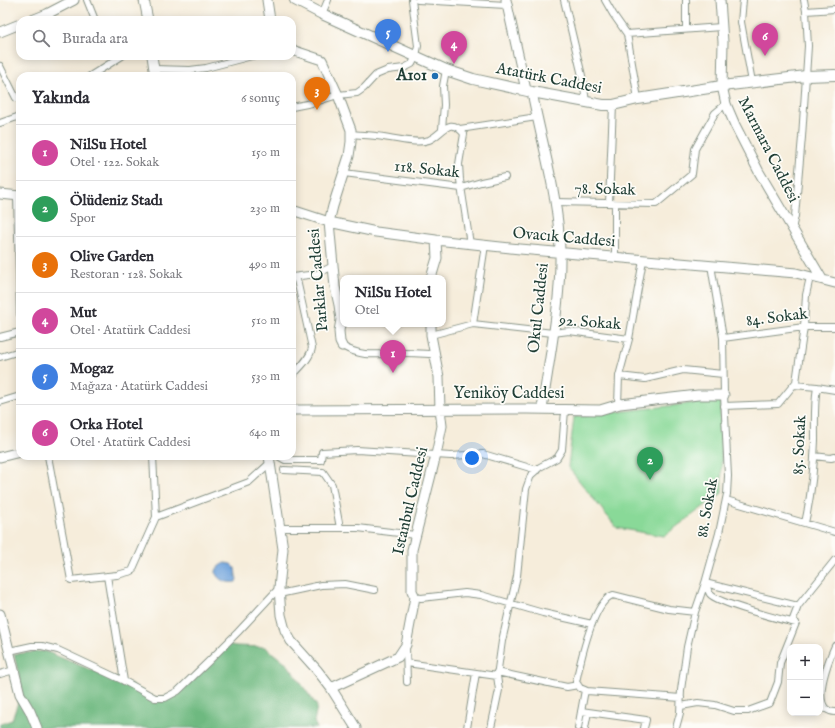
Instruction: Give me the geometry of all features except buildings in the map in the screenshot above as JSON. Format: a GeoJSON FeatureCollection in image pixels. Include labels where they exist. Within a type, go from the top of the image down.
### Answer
{"type":"FeatureCollection","features":[{"type":"Feature","properties":{"kind":"main road","name":"Atatürk Caddesi"},"geometry":{"type":"LineString","coordinates":[[295,0],[322,14],[446,70],[473,79],[586,102],[613,105],[638,99],[722,86],[806,76],[835,75]]}},
{"type":"Feature","properties":{"kind":"street"},"geometry":{"type":"LineString","coordinates":[[40,16],[64,3],[74,0]]}},
{"type":"Feature","properties":{"kind":"street"},"geometry":{"type":"LineString","coordinates":[[87,0],[93,16]]}},
{"type":"Feature","properties":{"kind":"street"},"geometry":{"type":"LineString","coordinates":[[144,0],[147,16]]}},
{"type":"Feature","properties":{"kind":"street"},"geometry":{"type":"LineString","coordinates":[[267,0],[269,16]]}},
{"type":"Feature","properties":{"kind":"street"},"geometry":{"type":"LineString","coordinates":[[322,14],[328,0]]}},
{"type":"Feature","properties":{"kind":"street"},"geometry":{"type":"LineString","coordinates":[[296,106],[338,95],[357,94],[376,75],[388,70],[404,68],[412,64],[416,56],[418,46],[412,0]]}},
{"type":"Feature","properties":{"kind":"street"},"geometry":{"type":"LineString","coordinates":[[418,0],[506,2]]}},
{"type":"Feature","properties":{"kind":"street"},"geometry":{"type":"LineString","coordinates":[[564,0],[583,80],[586,102]]}},
{"type":"Feature","properties":{"kind":"street"},"geometry":{"type":"LineString","coordinates":[[605,0],[627,34],[638,99]]}},
{"type":"Feature","properties":{"kind":"street"},"geometry":{"type":"LineString","coordinates":[[686,0],[686,29]]}},
{"type":"Feature","properties":{"kind":"street","name":"Marmara Caddesi"},"geometry":{"type":"LineString","coordinates":[[720,0],[723,42],[722,86],[726,104],[759,172],[822,279]]}},
{"type":"Feature","properties":{"kind":"street"},"geometry":{"type":"LineString","coordinates":[[743,0],[741,22],[752,82]]}},
{"type":"Feature","properties":{"kind":"street"},"geometry":{"type":"LineString","coordinates":[[792,229],[795,216],[808,46],[804,0]]}},
{"type":"Feature","properties":{"kind":"street","name":"Okul Caddesi"},"geometry":{"type":"LineString","coordinates":[[506,2],[537,117],[555,202],[559,234],[560,278],[542,409]]}},
{"type":"Feature","properties":{"kind":"street"},"geometry":{"type":"LineString","coordinates":[[806,10],[835,9]]}},
{"type":"Feature","properties":{"kind":"street"},"geometry":{"type":"LineString","coordinates":[[0,32],[16,26]]}},
{"type":"Feature","properties":{"kind":"street"},"geometry":{"type":"LineString","coordinates":[[627,34],[721,27]]}},
{"type":"Feature","properties":{"kind":"street","name":"Parklar Caddesi"},"geometry":{"type":"LineString","coordinates":[[296,51],[322,60],[338,95],[351,130],[352,142],[329,222],[335,287],[340,312]]}},
{"type":"Feature","properties":{"kind":"street"},"geometry":{"type":"LineString","coordinates":[[95,72],[110,60]]}},
{"type":"Feature","properties":{"kind":"street"},"geometry":{"type":"LineString","coordinates":[[153,60],[155,72]]}},
{"type":"Feature","properties":{"kind":"street"},"geometry":{"type":"LineString","coordinates":[[184,72],[237,60]]}},
{"type":"Feature","properties":{"kind":"street"},"geometry":{"type":"LineString","coordinates":[[0,66],[16,98]]}},
{"type":"Feature","properties":{"kind":"street"},"geometry":{"type":"LineString","coordinates":[[442,129],[444,105],[443,86],[446,70]]}},
{"type":"Feature","properties":{"kind":"street","name":"78. Sokak"},"geometry":{"type":"LineString","coordinates":[[555,202],[656,204],[692,174],[694,149],[715,113],[726,104]]}},
{"type":"Feature","properties":{"kind":"street"},"geometry":{"type":"LineString","coordinates":[[613,105],[612,203],[615,258]]}},
{"type":"Feature","properties":{"kind":"street"},"geometry":{"type":"LineString","coordinates":[[0,123],[16,117]]}},
{"type":"Feature","properties":{"kind":"street"},"geometry":{"type":"LineString","coordinates":[[460,129],[537,117]]}},
{"type":"Feature","properties":{"kind":"street"},"geometry":{"type":"LineString","coordinates":[[351,134],[418,141],[429,140],[442,129],[449,126],[455,126],[460,129],[464,134],[459,164],[461,188],[470,244]]}},
{"type":"Feature","properties":{"kind":"street","name":"118. Sokak"},"geometry":{"type":"LineString","coordinates":[[344,174],[461,188],[506,177]]}},
{"type":"Feature","properties":{"kind":"street"},"geometry":{"type":"LineString","coordinates":[[0,194],[16,196]]}},
{"type":"Feature","properties":{"kind":"street","name":"Ovacık Caddesi"},"geometry":{"type":"LineString","coordinates":[[296,211],[329,222],[376,232],[436,240],[615,258],[796,273],[835,283]]}},
{"type":"Feature","properties":{"kind":"street"},"geometry":{"type":"LineString","coordinates":[[432,275],[437,258],[436,240]]}},
{"type":"Feature","properties":{"kind":"street"},"geometry":{"type":"LineString","coordinates":[[474,324],[485,245]]}},
{"type":"Feature","properties":{"kind":"street"},"geometry":{"type":"LineString","coordinates":[[618,405],[619,376],[629,339],[643,260]]}},
{"type":"Feature","properties":{"kind":"street","name":"88. Sokak"},"geometry":{"type":"LineString","coordinates":[[676,728],[681,706],[687,647],[695,612],[719,533],[726,500],[728,476],[724,406],[723,338],[711,265]]}},
{"type":"Feature","properties":{"kind":"street"},"geometry":{"type":"LineString","coordinates":[[296,277],[317,274],[333,266]]}},
{"type":"Feature","properties":{"kind":"street"},"geometry":{"type":"LineString","coordinates":[[724,406],[778,404],[796,382],[804,327],[806,295],[810,277]]}},
{"type":"Feature","properties":{"kind":"street"},"geometry":{"type":"LineString","coordinates":[[296,279],[298,280],[312,348],[302,366],[296,372]]}},
{"type":"Feature","properties":{"kind":"street","name":"92. Sokak"},"geometry":{"type":"LineString","coordinates":[[432,335],[474,324],[553,333],[570,331],[629,339]]}},
{"type":"Feature","properties":{"kind":"street","name":"Parklar Caddesi"},"geometry":{"type":"LineString","coordinates":[[340,326],[340,342],[342,346]]}},
{"type":"Feature","properties":{"kind":"street","name":"Istanbul Caddesi"},"geometry":{"type":"LineString","coordinates":[[406,645],[415,597],[412,591],[412,562],[415,535],[442,426],[439,377],[431,327]]}},
{"type":"Feature","properties":{"kind":"street","name":"84. Sokak"},"geometry":{"type":"LineString","coordinates":[[723,338],[804,327],[835,327]]}},
{"type":"Feature","properties":{"kind":"street"},"geometry":{"type":"LineString","coordinates":[[0,337],[16,333]]}},
{"type":"Feature","properties":{"kind":"street"},"geometry":{"type":"LineString","coordinates":[[342,346],[350,351],[369,355],[404,353],[436,354]]}},
{"type":"Feature","properties":{"kind":"street"},"geometry":{"type":"LineString","coordinates":[[0,357],[16,352]]}},
{"type":"Feature","properties":{"kind":"street"},"geometry":{"type":"LineString","coordinates":[[619,376],[645,379],[684,370],[723,374]]}},
{"type":"Feature","properties":{"kind":"street"},"geometry":{"type":"LineString","coordinates":[[794,385],[835,390]]}},
{"type":"Feature","properties":{"kind":"street","name":"85. Sokak"},"geometry":{"type":"LineString","coordinates":[[806,523],[814,456],[814,404],[817,387]]}},
{"type":"Feature","properties":{"kind":"street","name":"Yeniköy Caddesi"},"geometry":{"type":"LineString","coordinates":[[296,410],[600,410],[618,405],[698,395],[724,395]]}},
{"type":"Feature","properties":{"kind":"street"},"geometry":{"type":"LineString","coordinates":[[0,402],[16,397]]}},
{"type":"Feature","properties":{"kind":"street"},"geometry":{"type":"LineString","coordinates":[[491,728],[499,690],[497,674],[502,641],[512,604],[518,569],[526,489],[532,475],[537,470],[557,458],[562,450],[565,410]]}},
{"type":"Feature","properties":{"kind":"street"},"geometry":{"type":"LineString","coordinates":[[285,460],[321,460],[322,452],[358,450],[436,455],[483,454],[537,470]]}},
{"type":"Feature","properties":{"kind":"street"},"geometry":{"type":"LineString","coordinates":[[0,457],[16,453]]}},
{"type":"Feature","properties":{"kind":"street"},"geometry":{"type":"LineString","coordinates":[[814,456],[835,457]]}},
{"type":"Feature","properties":{"kind":"street"},"geometry":{"type":"LineString","coordinates":[[49,460],[71,580],[108,576],[132,571],[156,517],[153,460]]}},
{"type":"Feature","properties":{"kind":"street"},"geometry":{"type":"LineString","coordinates":[[156,517],[249,482],[271,460]]}},
{"type":"Feature","properties":{"kind":"street"},"geometry":{"type":"LineString","coordinates":[[273,460],[283,549],[279,591],[281,615],[285,630],[291,641],[331,688],[356,728]]}},
{"type":"Feature","properties":{"kind":"street"},"geometry":{"type":"LineString","coordinates":[[284,470],[323,472],[332,485],[340,528]]}},
{"type":"Feature","properties":{"kind":"street"},"geometry":{"type":"LineString","coordinates":[[726,500],[835,532]]}},
{"type":"Feature","properties":{"kind":"street"},"geometry":{"type":"LineString","coordinates":[[280,528],[358,528],[415,535]]}},
{"type":"Feature","properties":{"kind":"street"},"geometry":{"type":"LineString","coordinates":[[792,622],[798,606],[835,560]]}},
{"type":"Feature","properties":{"kind":"street"},"geometry":{"type":"LineString","coordinates":[[108,576],[124,681]]}},
{"type":"Feature","properties":{"kind":"street"},"geometry":{"type":"LineString","coordinates":[[705,583],[798,606]]}},
{"type":"Feature","properties":{"kind":"street"},"geometry":{"type":"LineString","coordinates":[[681,706],[698,703],[715,705],[734,711],[748,711],[770,703],[778,682],[780,663],[796,623],[716,599],[710,594],[705,583]]}},
{"type":"Feature","properties":{"kind":"street"},"geometry":{"type":"LineString","coordinates":[[9,650],[32,646],[42,646],[58,650],[124,681],[155,698],[165,698],[178,691],[279,591],[345,584],[375,590]]}},
{"type":"Feature","properties":{"kind":"street"},"geometry":{"type":"LineString","coordinates":[[415,597],[421,598],[465,593],[481,595],[543,613],[592,624]]}},
{"type":"Feature","properties":{"kind":"street"},"geometry":{"type":"LineString","coordinates":[[681,698],[585,690],[580,688],[576,682],[592,624],[598,610],[608,596],[613,595],[669,609],[695,612]]}},
{"type":"Feature","properties":{"kind":"street"},"geometry":{"type":"LineString","coordinates":[[0,614],[20,694],[30,711],[37,728]]}},
{"type":"Feature","properties":{"kind":"street"},"geometry":{"type":"LineString","coordinates":[[331,688],[398,657],[406,645]]}},
{"type":"Feature","properties":{"kind":"street"},"geometry":{"type":"LineString","coordinates":[[406,645],[407,682]]}},
{"type":"Feature","properties":{"kind":"street"},"geometry":{"type":"LineString","coordinates":[[835,646],[822,681],[823,705],[828,710],[835,712]]}},
{"type":"Feature","properties":{"kind":"street"},"geometry":{"type":"LineString","coordinates":[[407,663],[476,673],[497,674],[567,687],[578,685]]}},
{"type":"Feature","properties":{"kind":"street"},"geometry":{"type":"LineString","coordinates":[[0,674],[14,670]]}},
{"type":"Feature","properties":{"kind":"street"},"geometry":{"type":"LineString","coordinates":[[467,728],[476,673]]}},
{"type":"Feature","properties":{"kind":"street"},"geometry":{"type":"LineString","coordinates":[[578,728],[585,690]]}},
{"type":"Feature","properties":{"kind":"street"},"geometry":{"type":"LineString","coordinates":[[581,711],[646,720],[644,728]]}},
{"type":"Feature","properties":{"kind":"street"},"geometry":{"type":"LineString","coordinates":[[586,728],[588,712]]}},
{"type":"Feature","properties":{"kind":"green space"},"geometry":{"type":"Polygon","coordinates":[[[720,400],[722,493],[664,536],[617,528],[568,467],[574,417],[720,400]]]}},
{"type":"Feature","properties":{"kind":"green space"},"geometry":{"type":"Polygon","coordinates":[[[226,644],[236,646],[265,647],[288,665],[317,706],[314,722],[317,728],[0,728],[0,724],[12,720],[22,690],[14,654],[45,651],[86,668],[124,681],[155,698],[172,695],[226,644]]]}},
{"type":"Feature","properties":{"kind":"water"},"geometry":{"type":"Polygon","coordinates":[[[225,563],[231,564],[235,568],[237,579],[236,582],[225,581],[217,576],[217,569],[225,563]]]}},
{"type":"Feature","properties":{"kind":"place","name":"Mogaz"},"geometry":{"type":"Point","coordinates":[388,52]}},
{"type":"Feature","properties":{"kind":"place","name":"Orka Hotel"},"geometry":{"type":"Point","coordinates":[765,56]}},
{"type":"Feature","properties":{"kind":"place","name":"Mut"},"geometry":{"type":"Point","coordinates":[454,64]}},
{"type":"Feature","properties":{"kind":"place","name":"A101"},"geometry":{"type":"Point","coordinates":[435,76]}},
{"type":"Feature","properties":{"kind":"place","name":"Olive Garden"},"geometry":{"type":"Point","coordinates":[317,110]}},
{"type":"Feature","properties":{"kind":"place","name":"NilSu Hotel"},"geometry":{"type":"Point","coordinates":[393,373]}},
{"type":"Feature","properties":{"kind":"place","name":"Ölüdeniz Stadı"},"geometry":{"type":"Point","coordinates":[650,480]}}]}
